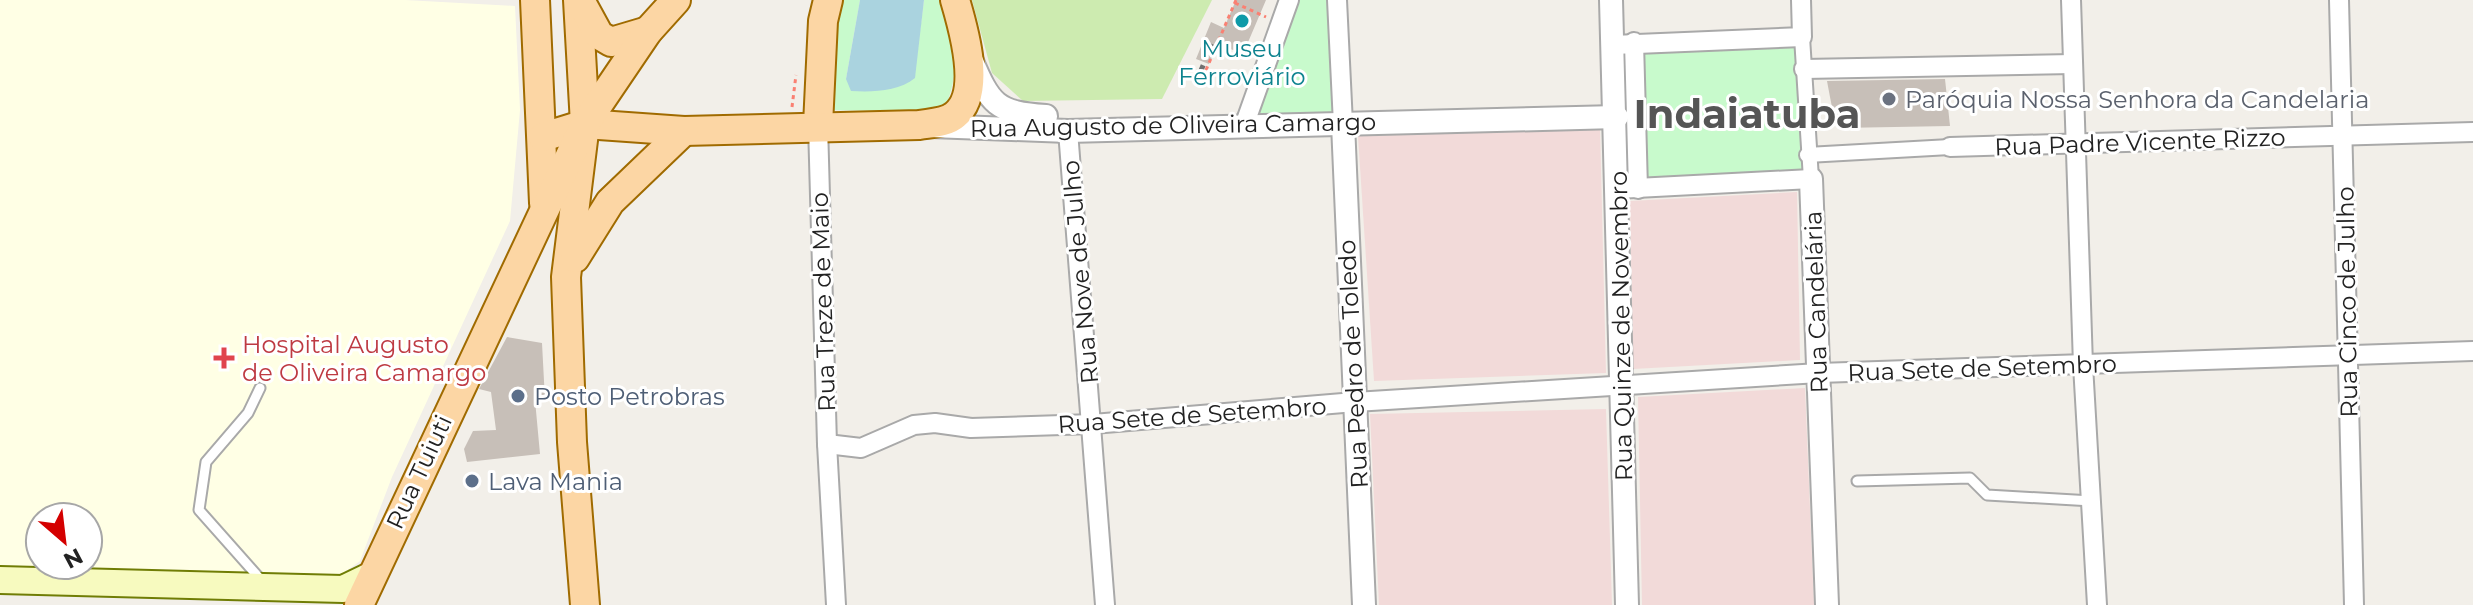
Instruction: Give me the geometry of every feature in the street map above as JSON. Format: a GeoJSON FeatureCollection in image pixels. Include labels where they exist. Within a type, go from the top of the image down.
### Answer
{"type":"FeatureCollection","features":[{"type":"Feature","properties":{"kind":"main road"},"geometry":{"type":"LineString","coordinates":[[535,0],[544,211]]}},
{"type":"Feature","properties":{"kind":"main road"},"geometry":{"type":"LineString","coordinates":[[579,0],[599,35],[611,42],[648,31]]}},
{"type":"Feature","properties":{"kind":"main road"},"geometry":{"type":"LineString","coordinates":[[579,0],[585,124],[566,277],[572,442],[585,605]]}},
{"type":"Feature","properties":{"kind":"main road","name":"Rua Tuiuti"},"geometry":{"type":"LineString","coordinates":[[359,605],[585,124],[648,31],[676,0]]}},
{"type":"Feature","properties":{"kind":"main road","name":"Rua Treze de Maio"},"geometry":{"type":"LineString","coordinates":[[818,125],[823,21],[828,0]]}},
{"type":"Feature","properties":{"kind":"main road"},"geometry":{"type":"LineString","coordinates":[[919,125],[957,114],[966,97],[970,58],[955,0]]}},
{"type":"Feature","properties":{"kind":"main road"},"geometry":{"type":"LineString","coordinates":[[543,137],[585,124]]}},
{"type":"Feature","properties":{"kind":"main road","name":"Rua Augusto de Oliveira Camargo"},"geometry":{"type":"LineString","coordinates":[[585,124],[684,131],[818,125],[919,125]]}},
{"type":"Feature","properties":{"kind":"main road"},"geometry":{"type":"LineString","coordinates":[[566,277],[583,241],[610,202],[684,131]]}},
{"type":"Feature","properties":{"kind":"main road"},"geometry":{"type":"LineString","coordinates":[[0,580],[56,592],[266,596],[343,589],[370,576]]}},
{"type":"Feature","properties":{"kind":"street"},"geometry":{"type":"LineString","coordinates":[[1244,126],[1289,0]]}},
{"type":"Feature","properties":{"kind":"street"},"geometry":{"type":"LineString","coordinates":[[1337,0],[1343,124]]}},
{"type":"Feature","properties":{"kind":"street","name":"Rua Quinze de Novembro"},"geometry":{"type":"LineString","coordinates":[[1611,0],[1623,44],[1617,117],[1628,189],[1622,384],[1627,605]]}},
{"type":"Feature","properties":{"kind":"street","name":"Rua Candelária"},"geometry":{"type":"LineString","coordinates":[[1801,0],[1827,605]]}},
{"type":"Feature","properties":{"kind":"street"},"geometry":{"type":"LineString","coordinates":[[2071,0],[2083,365],[2097,605]]}},
{"type":"Feature","properties":{"kind":"street","name":"Rua Cinco de Julho"},"geometry":{"type":"LineString","coordinates":[[2339,0],[2354,605]]}},
{"type":"Feature","properties":{"kind":"street"},"geometry":{"type":"LineString","coordinates":[[1802,37],[1623,44],[1628,189],[1811,179]]}},
{"type":"Feature","properties":{"kind":"street"},"geometry":{"type":"LineString","coordinates":[[970,58],[985,94],[996,105],[1011,114],[1055,117],[1068,131]]}},
{"type":"Feature","properties":{"kind":"street"},"geometry":{"type":"LineString","coordinates":[[1804,69],[2073,64]]}},
{"type":"Feature","properties":{"kind":"street","name":"Rua Augusto de Oliveira Camargo"},"geometry":{"type":"LineString","coordinates":[[919,125],[1068,131],[1617,117]]}},
{"type":"Feature","properties":{"kind":"street","name":"Rua Pedro de Toledo"},"geometry":{"type":"LineString","coordinates":[[1343,124],[1364,605]]}},
{"type":"Feature","properties":{"kind":"street","name":"Rua Treze de Maio"},"geometry":{"type":"LineString","coordinates":[[818,125],[827,444],[836,605]]}},
{"type":"Feature","properties":{"kind":"street","name":"Rua Nove de Julho"},"geometry":{"type":"LineString","coordinates":[[1068,131],[1105,605]]}},
{"type":"Feature","properties":{"kind":"street","name":"Rua Padre Vicente Rizzo"},"geometry":{"type":"LineString","coordinates":[[1807,155],[1950,147],[2473,132]]}},
{"type":"Feature","properties":{"kind":"street","name":"Rua Sete de Setembro"},"geometry":{"type":"LineString","coordinates":[[827,444],[861,448],[914,425],[935,423],[971,428],[1093,424],[1622,384],[1819,373],[2473,351]]}},
{"type":"Feature","properties":{"kind":"lane"},"geometry":{"type":"LineString","coordinates":[[260,388],[248,413],[206,462],[199,510],[266,596]]}},
{"type":"Feature","properties":{"kind":"lane"},"geometry":{"type":"LineString","coordinates":[[1857,481],[1970,478],[1987,495],[2092,501]]}},
{"type":"Feature","properties":{"kind":"path"},"geometry":{"type":"LineString","coordinates":[[1206,70],[1235,1],[1280,23]]}},
{"type":"Feature","properties":{"kind":"shaded area","name":"Hospital Augusto de Oliveira Camargo"},"geometry":{"type":"Polygon","coordinates":[[[0,0],[405,0],[515,6],[520,110],[510,221],[392,477],[360,561],[342,574],[104,573],[104,501],[24,501],[24,572],[0,572],[0,0]]]}},
{"type":"Feature","properties":{"kind":"shaded area"},"geometry":{"type":"Polygon","coordinates":[[[1600,128],[1606,373],[1374,381],[1358,136],[1600,128]]]}},
{"type":"Feature","properties":{"kind":"shaded area"},"geometry":{"type":"Polygon","coordinates":[[[1797,192],[1800,360],[1633,369],[1630,201],[1797,192]]]}},
{"type":"Feature","properties":{"kind":"shaded area"},"geometry":{"type":"Polygon","coordinates":[[[1805,388],[1814,605],[1642,605],[1638,397],[1805,388]]]}},
{"type":"Feature","properties":{"kind":"shaded area"},"geometry":{"type":"Polygon","coordinates":[[[1606,409],[1612,605],[1379,605],[1370,414],[1606,409]]]}},
{"type":"Feature","properties":{"kind":"green space"},"geometry":{"type":"Polygon","coordinates":[[[835,0],[860,0],[846,79],[914,78],[924,0],[939,0],[949,28],[955,65],[946,106],[926,112],[829,110],[835,0]]]}},
{"type":"Feature","properties":{"kind":"green space"},"geometry":{"type":"Polygon","coordinates":[[[972,0],[1212,0],[1162,99],[1023,101],[992,73],[972,0]]]}},
{"type":"Feature","properties":{"kind":"green space"},"geometry":{"type":"Polygon","coordinates":[[[1289,0],[1337,0],[1343,124],[1244,126],[1289,0]]]}},
{"type":"Feature","properties":{"kind":"green space"},"geometry":{"type":"Polygon","coordinates":[[[1802,37],[1811,179],[1638,189],[1634,42],[1802,37]]]}},
{"type":"Feature","properties":{"kind":"water"},"geometry":{"type":"Polygon","coordinates":[[[860,0],[924,0],[915,78],[908,83],[884,90],[851,91],[846,79],[860,0]]]}},
{"type":"Feature","properties":{"kind":"building","name":"Museu Ferroviário"},"geometry":{"type":"Polygon","coordinates":[[[1236,0],[1266,0],[1243,54],[1218,44],[1209,64],[1196,59],[1211,22],[1224,28],[1236,0]]]}},
{"type":"Feature","properties":{"kind":"building","name":"Paróquia Nossa Senhora da Candelaria"},"geometry":{"type":"Polygon","coordinates":[[[1945,79],[1950,126],[1839,128],[1827,81],[1945,79]]]}},
{"type":"Feature","properties":{"kind":"building","name":"Posto Petrobras"},"geometry":{"type":"Polygon","coordinates":[[[507,337],[542,343],[545,400],[535,400],[540,454],[467,462],[464,449],[473,431],[496,430],[491,392],[479,389],[507,337]]]}},
{"type":"Feature","properties":{"kind":"railway"},"geometry":{"type":"LineString","coordinates":[[1197,80],[1212,44]]}},
{"type":"Feature","properties":{"kind":"place","name":"Museu Ferroviário"},"geometry":{"type":"Point","coordinates":[1242,21]}},
{"type":"Feature","properties":{"kind":"place","name":"Paróquia Nossa Senhora da Candelaria"},"geometry":{"type":"Point","coordinates":[1889,99]}},
{"type":"Feature","properties":{"kind":"place","name":"Hospital Augusto de Oliveira Camargo"},"geometry":{"type":"Point","coordinates":[224,358]}},
{"type":"Feature","properties":{"kind":"place","name":"Posto Petrobras"},"geometry":{"type":"Point","coordinates":[518,396]}},
{"type":"Feature","properties":{"kind":"place","name":"Lava Mania"},"geometry":{"type":"Point","coordinates":[472,481]}},
{"type":"Feature","properties":{"kind":"district","name":"Indaiatuba"},"geometry":{"type":"Point","coordinates":[1747,113]}}]}
